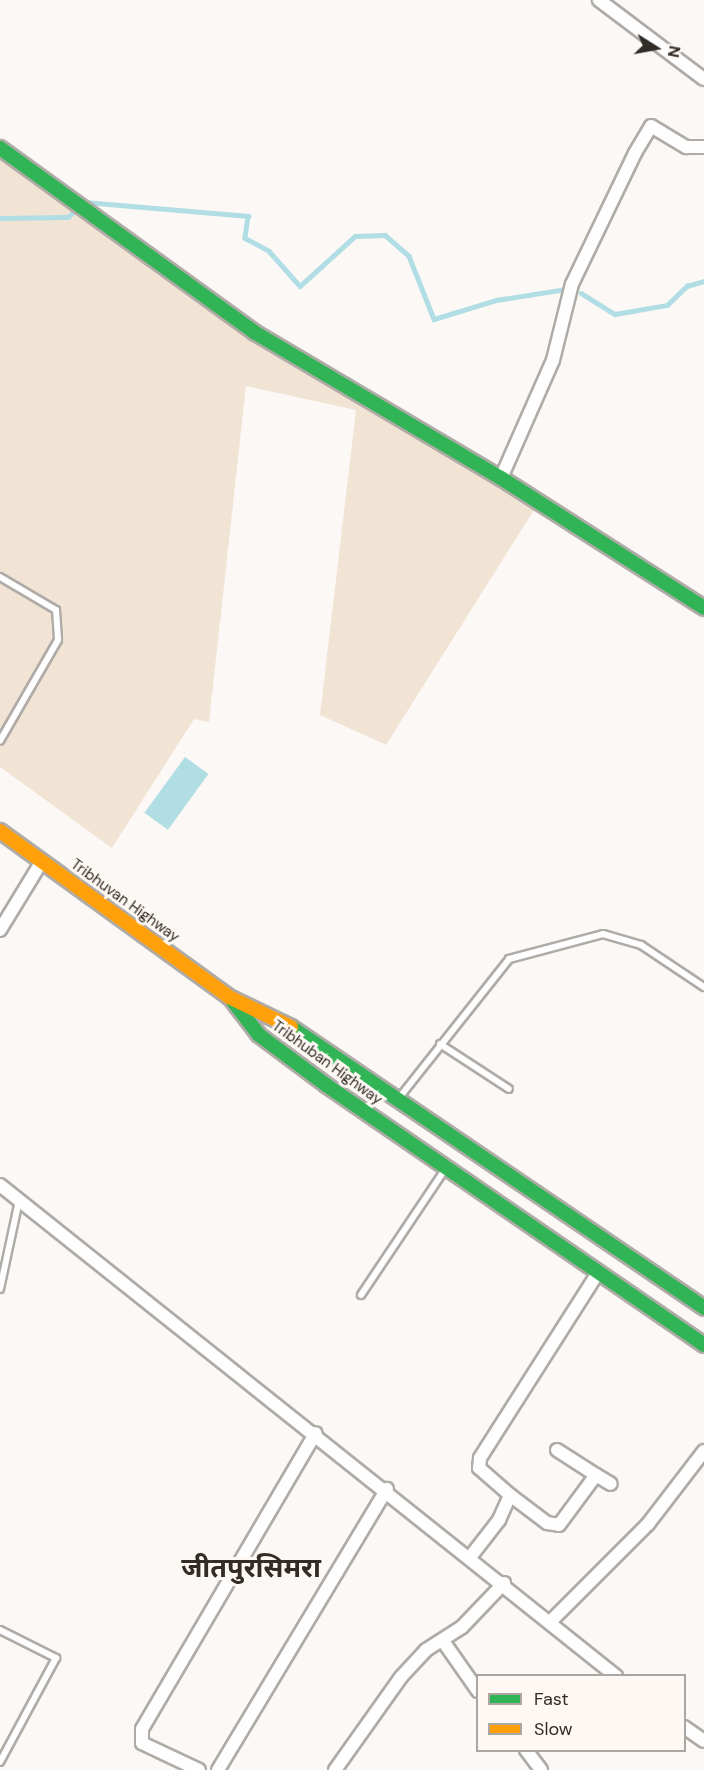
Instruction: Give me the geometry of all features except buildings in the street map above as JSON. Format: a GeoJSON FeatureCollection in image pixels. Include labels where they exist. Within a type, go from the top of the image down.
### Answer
{"type":"FeatureCollection","features":[{"type":"Feature","properties":{"kind":"main road"},"geometry":{"type":"LineString","coordinates":[[0,148],[69,202],[254,332],[501,478],[704,608]]}},
{"type":"Feature","properties":{"kind":"main road","name":"Tribhuvan Highway"},"geometry":{"type":"LineString","coordinates":[[0,831],[229,997]]}},
{"type":"Feature","properties":{"kind":"main road","name":"Tribhuban Highway"},"geometry":{"type":"LineString","coordinates":[[229,997],[281,1020],[704,1308]]}},
{"type":"Feature","properties":{"kind":"main road","name":"Tribhuban Highway"},"geometry":{"type":"LineString","coordinates":[[229,997],[259,1035],[597,1274],[704,1345]]}},
{"type":"Feature","properties":{"kind":"street"},"geometry":{"type":"LineString","coordinates":[[599,0],[704,78]]}},
{"type":"Feature","properties":{"kind":"street"},"geometry":{"type":"LineString","coordinates":[[501,478],[553,360],[572,284],[635,153],[651,126],[686,147],[704,147]]}},
{"type":"Feature","properties":{"kind":"street"},"geometry":{"type":"LineString","coordinates":[[0,930],[42,861]]}},
{"type":"Feature","properties":{"kind":"street"},"geometry":{"type":"LineString","coordinates":[[0,1185],[387,1489],[614,1674]]}},
{"type":"Feature","properties":{"kind":"street"},"geometry":{"type":"LineString","coordinates":[[596,1475],[559,1525],[547,1524],[479,1468],[480,1458],[597,1274]]}},
{"type":"Feature","properties":{"kind":"street"},"geometry":{"type":"LineString","coordinates":[[199,1770],[142,1743],[142,1728],[316,1433]]}},
{"type":"Feature","properties":{"kind":"street"},"geometry":{"type":"LineString","coordinates":[[556,1450],[610,1484]]}},
{"type":"Feature","properties":{"kind":"street"},"geometry":{"type":"LineString","coordinates":[[550,1622],[648,1524],[704,1451]]}},
{"type":"Feature","properties":{"kind":"street"},"geometry":{"type":"LineString","coordinates":[[218,1770],[387,1489]]}},
{"type":"Feature","properties":{"kind":"street"},"geometry":{"type":"LineString","coordinates":[[471,1556],[500,1520],[510,1495]]}},
{"type":"Feature","properties":{"kind":"street"},"geometry":{"type":"LineString","coordinates":[[335,1770],[401,1677],[504,1583]]}},
{"type":"Feature","properties":{"kind":"street"},"geometry":{"type":"LineString","coordinates":[[443,1641],[476,1690]]}},
{"type":"Feature","properties":{"kind":"street"},"geometry":{"type":"LineString","coordinates":[[686,1728],[704,1741]]}},
{"type":"Feature","properties":{"kind":"street"},"geometry":{"type":"LineString","coordinates":[[528,1752],[542,1770]]}},
{"type":"Feature","properties":{"kind":"lane"},"geometry":{"type":"LineString","coordinates":[[0,576],[56,610],[58,640],[0,741]]}},
{"type":"Feature","properties":{"kind":"lane"},"geometry":{"type":"LineString","coordinates":[[397,1101],[509,959],[603,934],[641,945],[704,987]]}},
{"type":"Feature","properties":{"kind":"lane"},"geometry":{"type":"LineString","coordinates":[[440,1044],[509,1089]]}},
{"type":"Feature","properties":{"kind":"lane"},"geometry":{"type":"LineString","coordinates":[[361,1295],[447,1167]]}},
{"type":"Feature","properties":{"kind":"lane"},"geometry":{"type":"LineString","coordinates":[[0,1289],[20,1200]]}},
{"type":"Feature","properties":{"kind":"lane"},"geometry":{"type":"LineString","coordinates":[[0,1630],[56,1658],[0,1762]]}},
{"type":"Feature","properties":{"kind":"shaded area"},"geometry":{"type":"Polygon","coordinates":[[[0,148],[254,332],[539,502],[386,745],[320,715],[356,410],[246,386],[209,722],[194,719],[112,848],[0,767],[0,148]]]}},
{"type":"Feature","properties":{"kind":"water"},"geometry":{"type":"Polygon","coordinates":[[[185,757],[208,774],[168,830],[144,813],[185,757]]]}},
{"type":"Feature","properties":{"kind":"waterway"},"geometry":{"type":"LineString","coordinates":[[85,202],[248,216],[245,238],[269,251],[300,286],[355,236],[385,235],[409,256],[434,319],[496,300],[560,290]]}},
{"type":"Feature","properties":{"kind":"waterway"},"geometry":{"type":"LineString","coordinates":[[0,218],[68,217],[76,209]]}},
{"type":"Feature","properties":{"kind":"waterway"},"geometry":{"type":"LineString","coordinates":[[581,293],[615,314],[667,305],[687,286],[704,281]]}},
{"type":"Feature","properties":{"kind":"traffic: fast"},"geometry":{"type":"LineString","coordinates":[[0,148],[254,332],[501,478],[704,608]]}},
{"type":"Feature","properties":{"kind":"traffic: fast"},"geometry":{"type":"LineString","coordinates":[[232,1000],[259,1035],[326,1085],[704,1345]]}},
{"type":"Feature","properties":{"kind":"traffic: fast"},"geometry":{"type":"LineString","coordinates":[[291,1027],[704,1308]]}},
{"type":"Feature","properties":{"kind":"traffic: slow"},"geometry":{"type":"LineString","coordinates":[[0,831],[229,997],[291,1027]]}},
{"type":"Feature","properties":{"kind":"district","name":"जीतपुरसिमरा"},"geometry":{"type":"Point","coordinates":[251,1568]}}]}
